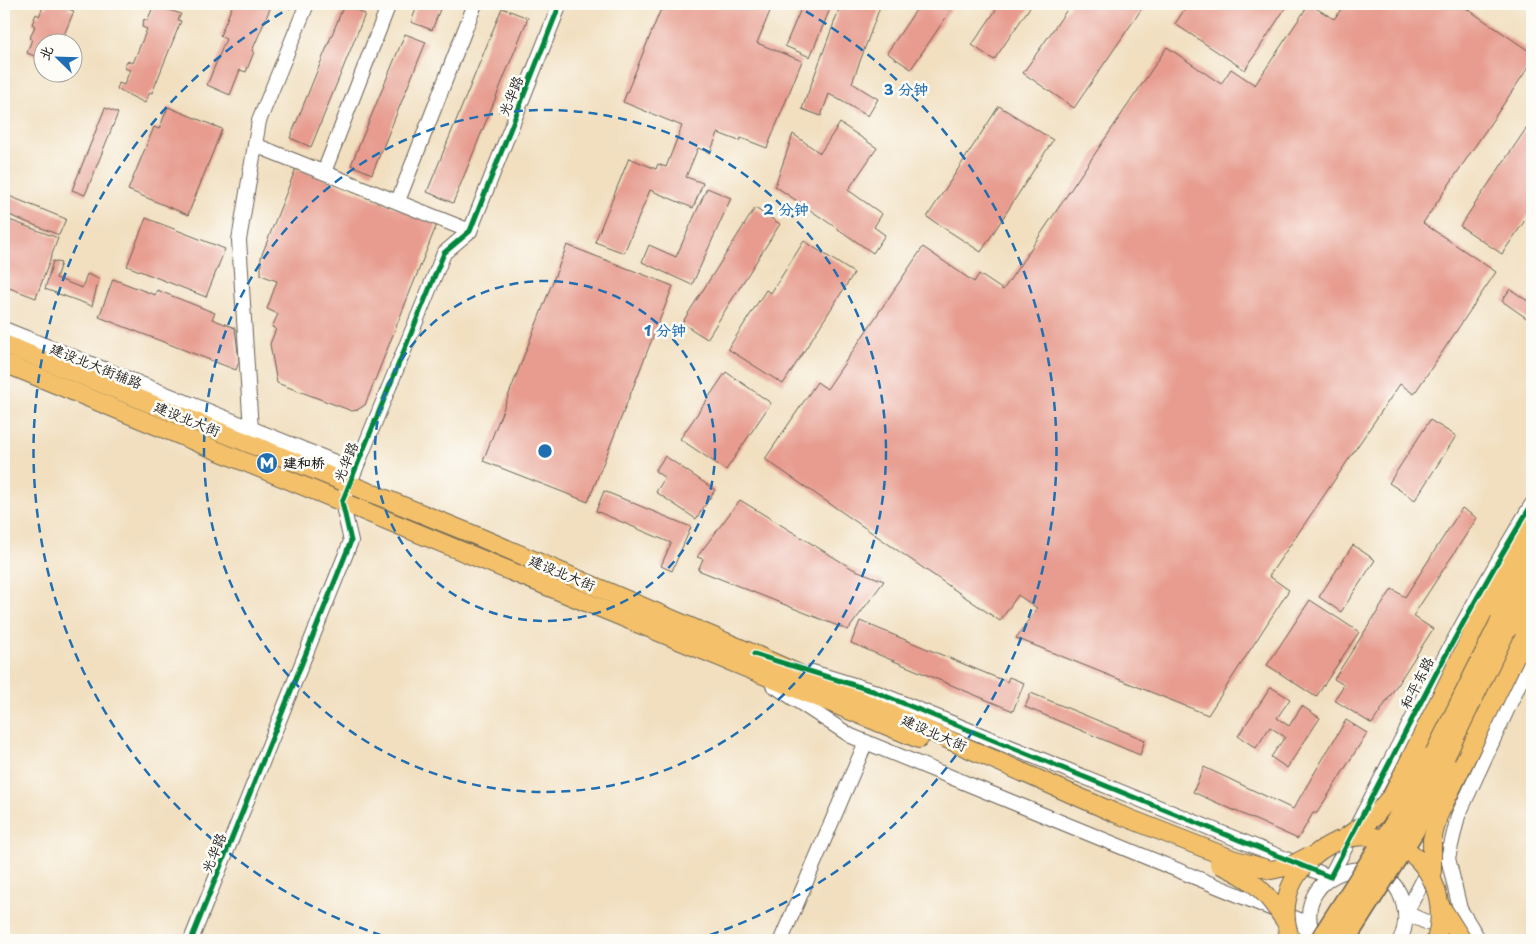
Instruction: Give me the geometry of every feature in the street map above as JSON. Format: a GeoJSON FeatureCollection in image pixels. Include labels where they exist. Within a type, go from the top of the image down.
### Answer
{"type":"FeatureCollection","features":[{"type":"Feature","properties":{"kind":"highway"},"geometry":{"type":"LineString","coordinates":[[1315,932],[1396,821],[1509,595],[1532,558]]}},
{"type":"Feature","properties":{"kind":"highway"},"geometry":{"type":"LineString","coordinates":[[1344,940],[1413,830],[1532,594]]}},
{"type":"Feature","properties":{"kind":"main road","name":"建设北大街"},"geometry":{"type":"LineString","coordinates":[[4,344],[251,437],[352,478],[749,660],[1114,816]]}},
{"type":"Feature","properties":{"kind":"main road"},"geometry":{"type":"LineString","coordinates":[[4,363],[342,502],[749,660]]}},
{"type":"Feature","properties":{"kind":"main road"},"geometry":{"type":"LineString","coordinates":[[1114,816],[1232,860],[1271,870],[1290,866],[1343,838],[1374,818],[1393,794],[1482,612],[1515,551],[1532,526]]}},
{"type":"Feature","properties":{"kind":"main road"},"geometry":{"type":"LineString","coordinates":[[1432,879],[1432,840],[1438,816],[1532,621]]}},
{"type":"Feature","properties":{"kind":"main road"},"geometry":{"type":"LineString","coordinates":[[1393,794],[1394,808],[1402,821],[1419,824],[1430,822],[1438,816]]}},
{"type":"Feature","properties":{"kind":"main road"},"geometry":{"type":"LineString","coordinates":[[1114,816],[1230,869],[1257,884],[1272,900],[1285,921],[1290,940]]}},
{"type":"Feature","properties":{"kind":"main road"},"geometry":{"type":"LineString","coordinates":[[1343,838],[1356,836],[1382,838],[1407,849],[1429,872],[1440,905],[1462,940]]}},
{"type":"Feature","properties":{"kind":"main road"},"geometry":{"type":"LineString","coordinates":[[1285,921],[1286,900],[1293,880],[1314,853]]}},
{"type":"Feature","properties":{"kind":"main road"},"geometry":{"type":"LineString","coordinates":[[1436,940],[1439,927],[1440,905]]}},
{"type":"Feature","properties":{"kind":"street"},"geometry":{"type":"LineString","coordinates":[[251,437],[239,240],[259,121],[307,4]]}},
{"type":"Feature","properties":{"kind":"street"},"geometry":{"type":"LineString","coordinates":[[324,172],[389,4]]}},
{"type":"Feature","properties":{"kind":"street"},"geometry":{"type":"LineString","coordinates":[[398,201],[475,4]]}},
{"type":"Feature","properties":{"kind":"street","name":"光华路"},"geometry":{"type":"LineString","coordinates":[[191,940],[351,541],[342,502],[444,253],[470,231],[560,4]]}},
{"type":"Feature","properties":{"kind":"street"},"geometry":{"type":"LineString","coordinates":[[255,144],[470,231]]}},
{"type":"Feature","properties":{"kind":"street","name":"建设北大街辅路"},"geometry":{"type":"LineString","coordinates":[[4,329],[251,437]]}},
{"type":"Feature","properties":{"kind":"street","name":"和平东路"},"geometry":{"type":"LineString","coordinates":[[1315,932],[1310,911],[1313,898],[1320,886],[1330,877],[1447,650],[1490,573],[1532,504]]}},
{"type":"Feature","properties":{"kind":"street"},"geometry":{"type":"LineString","coordinates":[[1406,913],[1458,816],[1532,656]]}},
{"type":"Feature","properties":{"kind":"street"},"geometry":{"type":"LineString","coordinates":[[749,660],[851,736],[1315,932]]}},
{"type":"Feature","properties":{"kind":"street"},"geometry":{"type":"LineString","coordinates":[[749,660],[873,691],[1330,877],[1345,870],[1362,869],[1378,873],[1392,883],[1401,896],[1406,913],[1405,926],[1400,940]]}},
{"type":"Feature","properties":{"kind":"street"},"geometry":{"type":"LineString","coordinates":[[781,940],[866,742]]}},
{"type":"Feature","properties":{"kind":"street"},"geometry":{"type":"LineString","coordinates":[[1458,816],[1448,858],[1460,909],[1479,940]]}},
{"type":"Feature","properties":{"kind":"street"},"geometry":{"type":"LineString","coordinates":[[1406,913],[1467,940]]}},
{"type":"Feature","properties":{"kind":"street"},"geometry":{"type":"LineString","coordinates":[[1297,940],[1315,932]]}},
{"type":"Feature","properties":{"kind":"street"},"geometry":{"type":"LineString","coordinates":[[1315,932],[1315,940]]}},
{"type":"Feature","properties":{"kind":"building"},"geometry":{"type":"Polygon","coordinates":[[[48,4],[70,4],[68,9],[74,11],[65,32],[32,32],[35,26],[32,24],[36,14],[39,16],[43,7],[46,8],[48,4]]]}},
{"type":"Feature","properties":{"kind":"building"},"geometry":{"type":"Polygon","coordinates":[[[233,4],[272,4],[252,51],[254,52],[246,72],[240,70],[230,95],[207,85],[226,39],[220,36],[233,4]]]}},
{"type":"Feature","properties":{"kind":"building"},"geometry":{"type":"Polygon","coordinates":[[[418,4],[442,4],[432,30],[411,22],[418,4]]]}},
{"type":"Feature","properties":{"kind":"building"},"geometry":{"type":"Polygon","coordinates":[[[663,4],[773,4],[757,43],[802,61],[767,148],[741,138],[739,141],[718,133],[710,153],[698,148],[686,177],[703,183],[693,208],[650,190],[624,253],[595,242],[629,158],[656,169],[658,164],[666,167],[682,126],[623,102],[663,4]]]}},
{"type":"Feature","properties":{"kind":"building"},"geometry":{"type":"Polygon","coordinates":[[[803,4],[832,4],[810,57],[785,46],[803,4]]]}},
{"type":"Feature","properties":{"kind":"building"},"geometry":{"type":"Polygon","coordinates":[[[841,4],[881,4],[852,83],[878,99],[868,116],[829,94],[821,116],[802,109],[841,4]]]}},
{"type":"Feature","properties":{"kind":"building"},"geometry":{"type":"Polygon","coordinates":[[[920,4],[955,4],[911,69],[887,53],[920,4]]]}},
{"type":"Feature","properties":{"kind":"building"},"geometry":{"type":"Polygon","coordinates":[[[1000,4],[1032,4],[994,60],[972,45],[1000,4]]]}},
{"type":"Feature","properties":{"kind":"building"},"geometry":{"type":"Polygon","coordinates":[[[1071,4],[1145,4],[1074,108],[1023,73],[1071,4]]]}},
{"type":"Feature","properties":{"kind":"building"},"geometry":{"type":"Polygon","coordinates":[[[1188,4],[1288,4],[1245,70],[1175,24],[1188,4]]]}},
{"type":"Feature","properties":{"kind":"building"},"geometry":{"type":"Polygon","coordinates":[[[1309,4],[1334,19],[1345,4],[1460,4],[1532,53],[1532,62],[1423,223],[1496,272],[1414,394],[1400,384],[1269,576],[1289,590],[1208,715],[1016,638],[1037,608],[1018,595],[1000,621],[765,459],[817,382],[827,389],[923,247],[974,282],[979,274],[1003,290],[1167,47],[1221,84],[1231,69],[1255,85],[1309,4]]]}},
{"type":"Feature","properties":{"kind":"building"},"geometry":{"type":"Polygon","coordinates":[[[154,5],[181,14],[178,20],[181,21],[152,93],[150,92],[145,103],[117,89],[119,83],[124,85],[130,70],[124,68],[127,61],[133,63],[147,29],[142,27],[144,19],[147,21],[154,5]]]}},
{"type":"Feature","properties":{"kind":"building"},"geometry":{"type":"Polygon","coordinates":[[[344,5],[365,14],[311,147],[290,138],[344,5]]]}},
{"type":"Feature","properties":{"kind":"building"},"geometry":{"type":"Polygon","coordinates":[[[502,8],[528,18],[453,203],[427,192],[502,8]]]}},
{"type":"Feature","properties":{"kind":"building"},"geometry":{"type":"Polygon","coordinates":[[[405,34],[426,42],[372,174],[351,165],[405,34]]]}},
{"type":"Feature","properties":{"kind":"building"},"geometry":{"type":"Polygon","coordinates":[[[32,39],[32,55],[27,53],[32,39]]]}},
{"type":"Feature","properties":{"kind":"building"},"geometry":{"type":"Polygon","coordinates":[[[999,106],[1053,140],[981,252],[927,217],[999,106]]]}},
{"type":"Feature","properties":{"kind":"building"},"geometry":{"type":"Polygon","coordinates":[[[168,107],[222,129],[188,215],[128,190],[154,127],[159,129],[168,107]]]}},
{"type":"Feature","properties":{"kind":"building"},"geometry":{"type":"Polygon","coordinates":[[[105,108],[118,113],[85,195],[72,190],[105,108]]]}},
{"type":"Feature","properties":{"kind":"building"},"geometry":{"type":"Polygon","coordinates":[[[1532,120],[1532,210],[1502,254],[1460,226],[1532,120]]]}},
{"type":"Feature","properties":{"kind":"building"},"geometry":{"type":"Polygon","coordinates":[[[840,123],[877,148],[848,190],[882,214],[874,227],[885,235],[873,253],[775,186],[793,134],[820,153],[840,123]]]}},
{"type":"Feature","properties":{"kind":"building"},"geometry":{"type":"Polygon","coordinates":[[[296,168],[437,224],[365,405],[357,410],[352,411],[277,383],[270,344],[276,329],[272,327],[278,314],[267,309],[277,281],[261,275],[261,257],[296,168]]]}},
{"type":"Feature","properties":{"kind":"building"},"geometry":{"type":"Polygon","coordinates":[[[707,188],[731,198],[692,285],[642,262],[649,245],[676,257],[707,188]]]}},
{"type":"Feature","properties":{"kind":"building"},"geometry":{"type":"Polygon","coordinates":[[[4,194],[66,219],[59,235],[4,213],[4,194]]]}},
{"type":"Feature","properties":{"kind":"building"},"geometry":{"type":"Polygon","coordinates":[[[755,208],[780,224],[707,339],[682,323],[755,208]]]}},
{"type":"Feature","properties":{"kind":"building"},"geometry":{"type":"Polygon","coordinates":[[[4,218],[58,238],[36,298],[4,286],[4,218]]]}},
{"type":"Feature","properties":{"kind":"building"},"geometry":{"type":"Polygon","coordinates":[[[146,218],[225,249],[206,297],[127,266],[146,218]]]}},
{"type":"Feature","properties":{"kind":"building"},"geometry":{"type":"Polygon","coordinates":[[[804,241],[854,273],[783,384],[728,349],[766,290],[771,293],[804,241]]]}},
{"type":"Feature","properties":{"kind":"building"},"geometry":{"type":"Polygon","coordinates":[[[567,245],[673,286],[588,502],[483,461],[567,245]]]}},
{"type":"Feature","properties":{"kind":"building"},"geometry":{"type":"Polygon","coordinates":[[[53,261],[61,263],[56,278],[82,288],[87,274],[99,279],[92,306],[45,289],[53,261]]]}},
{"type":"Feature","properties":{"kind":"building"},"geometry":{"type":"Polygon","coordinates":[[[113,279],[155,295],[157,290],[215,313],[212,319],[235,328],[239,361],[236,370],[99,317],[113,279]]]}},
{"type":"Feature","properties":{"kind":"building"},"geometry":{"type":"Polygon","coordinates":[[[1510,289],[1532,304],[1532,322],[1502,301],[1510,289]]]}},
{"type":"Feature","properties":{"kind":"building"},"geometry":{"type":"Polygon","coordinates":[[[726,372],[771,403],[726,470],[680,439],[726,372]]]}},
{"type":"Feature","properties":{"kind":"building"},"geometry":{"type":"Polygon","coordinates":[[[1430,420],[1456,436],[1415,500],[1389,483],[1430,420]]]}},
{"type":"Feature","properties":{"kind":"building"},"geometry":{"type":"Polygon","coordinates":[[[665,456],[715,490],[696,519],[656,492],[665,478],[655,471],[665,456]]]}},
{"type":"Feature","properties":{"kind":"building"},"geometry":{"type":"Polygon","coordinates":[[[604,491],[691,527],[672,571],[661,566],[671,543],[596,511],[604,491]]]}},
{"type":"Feature","properties":{"kind":"building"},"geometry":{"type":"Polygon","coordinates":[[[740,500],[853,569],[884,581],[848,630],[698,570],[703,559],[697,557],[740,500]]]}},
{"type":"Feature","properties":{"kind":"building"},"geometry":{"type":"Polygon","coordinates":[[[1462,508],[1477,518],[1413,616],[1433,629],[1372,724],[1334,700],[1344,685],[1334,679],[1392,589],[1405,597],[1462,508]]]}},
{"type":"Feature","properties":{"kind":"building"},"geometry":{"type":"Polygon","coordinates":[[[1353,545],[1375,560],[1341,612],[1319,597],[1353,545]]]}},
{"type":"Feature","properties":{"kind":"building"},"geometry":{"type":"Polygon","coordinates":[[[1310,600],[1359,632],[1316,697],[1267,665],[1310,600]]]}},
{"type":"Feature","properties":{"kind":"building"},"geometry":{"type":"Polygon","coordinates":[[[860,621],[1007,682],[1009,677],[1024,683],[1013,711],[851,643],[860,621]]]}},
{"type":"Feature","properties":{"kind":"building"},"geometry":{"type":"Polygon","coordinates":[[[1271,687],[1290,699],[1277,718],[1289,726],[1302,706],[1320,718],[1287,768],[1271,757],[1285,737],[1270,727],[1256,748],[1238,736],[1271,687]]]}},
{"type":"Feature","properties":{"kind":"building"},"geometry":{"type":"Polygon","coordinates":[[[1031,693],[1145,740],[1140,755],[1025,707],[1031,693]]]}},
{"type":"Feature","properties":{"kind":"building"},"geometry":{"type":"Polygon","coordinates":[[[1346,720],[1367,733],[1317,813],[1313,813],[1298,839],[1193,792],[1204,767],[1293,809],[1346,720]]]}},
{"type":"Feature","properties":{"kind":"cycle path"},"geometry":{"type":"LineString","coordinates":[[191,940],[351,541],[342,502],[444,253],[470,231],[560,4]]}},
{"type":"Feature","properties":{"kind":"cycle path"},"geometry":{"type":"LineString","coordinates":[[754,654],[873,691],[1330,877],[1478,595],[1532,504]]}},
{"type":"Feature","properties":{"kind":"place","name":"建和桥"},"geometry":{"type":"Point","coordinates":[267,463]}}]}
